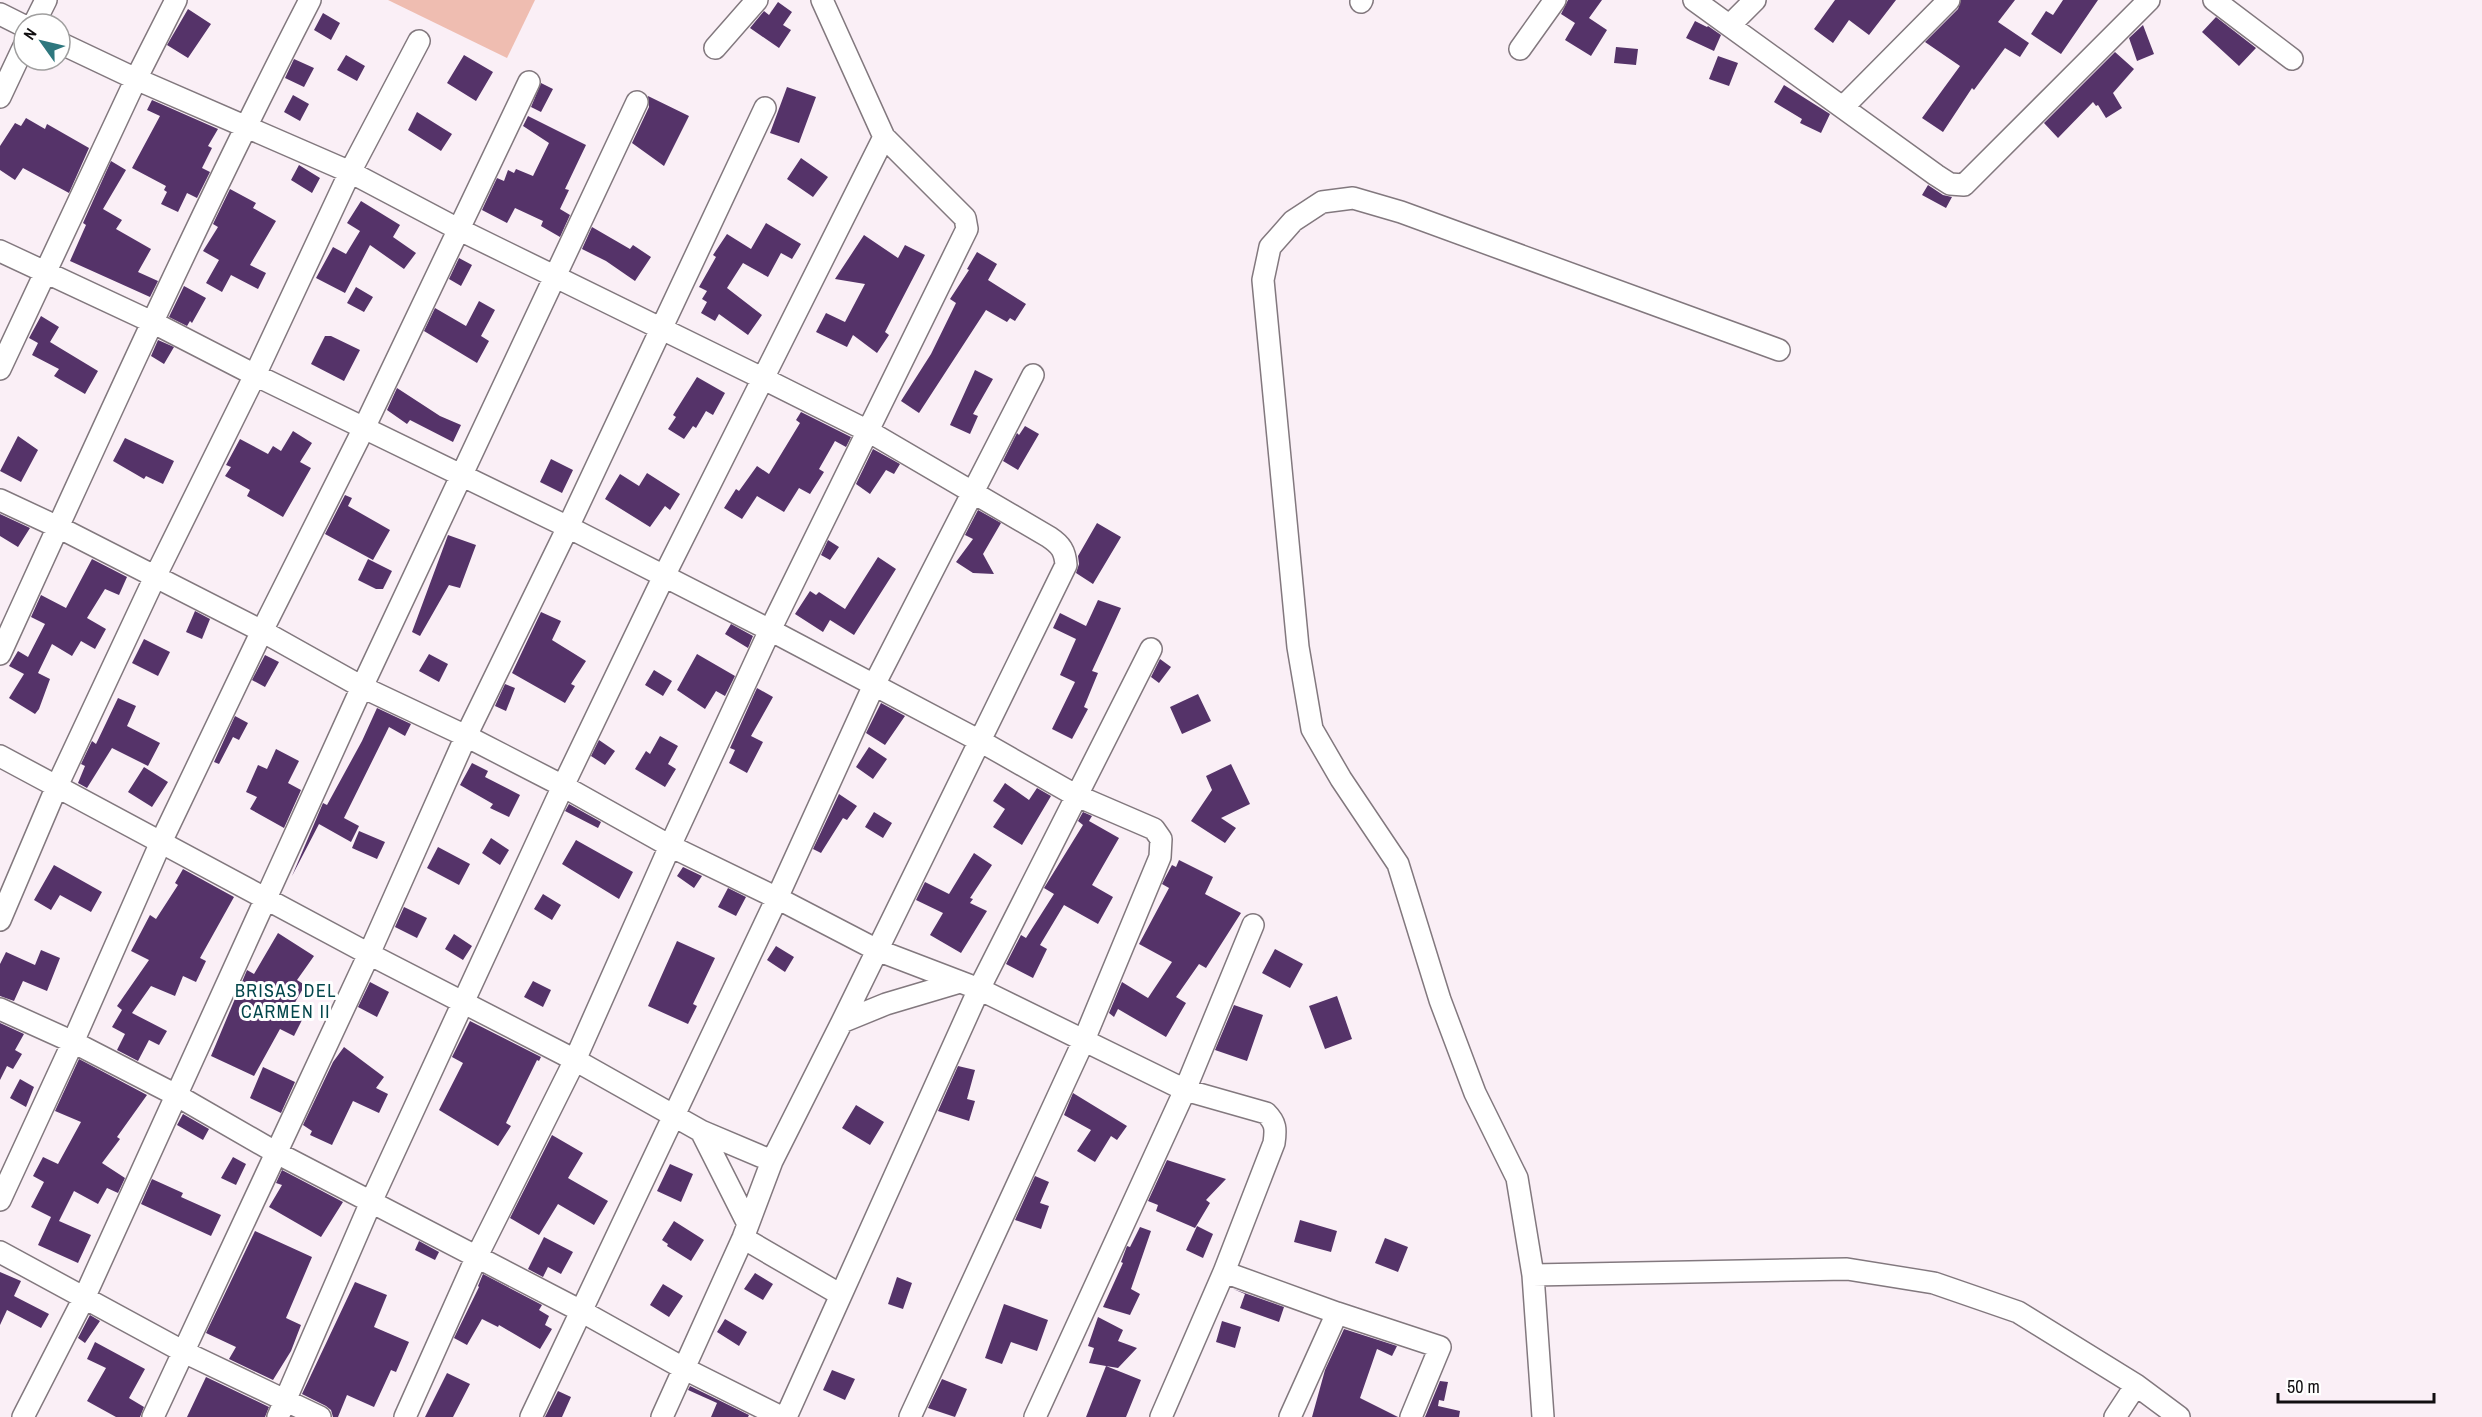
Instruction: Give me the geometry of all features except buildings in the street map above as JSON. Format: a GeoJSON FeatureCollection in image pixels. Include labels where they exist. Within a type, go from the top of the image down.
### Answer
{"type":"FeatureCollection","features":[{"type":"Feature","properties":{"kind":"street"},"geometry":{"type":"LineString","coordinates":[[0,369],[136,79],[176,0]]}},
{"type":"Feature","properties":{"kind":"street"},"geometry":{"type":"LineString","coordinates":[[0,654],[152,322],[245,126],[310,0]]}},
{"type":"Feature","properties":{"kind":"street"},"geometry":{"type":"LineString","coordinates":[[715,48],[757,0]]}},
{"type":"Feature","properties":{"kind":"street"},"geometry":{"type":"LineString","coordinates":[[405,1417],[477,1256],[575,1060],[670,846],[770,630],[967,229],[965,218],[884,137],[822,0]]}},
{"type":"Feature","properties":{"kind":"street"},"geometry":{"type":"LineString","coordinates":[[1520,49],[1555,0]]}},
{"type":"Feature","properties":{"kind":"street"},"geometry":{"type":"LineString","coordinates":[[1694,0],[1844,106],[1936,175],[1950,184],[1964,185],[2149,0]]}},
{"type":"Feature","properties":{"kind":"street"},"geometry":{"type":"LineString","coordinates":[[1730,25],[1755,0]]}},
{"type":"Feature","properties":{"kind":"street"},"geometry":{"type":"LineString","coordinates":[[1844,106],[1949,0]]}},
{"type":"Feature","properties":{"kind":"street"},"geometry":{"type":"LineString","coordinates":[[2214,0],[2292,59]]}},
{"type":"Feature","properties":{"kind":"street"},"geometry":{"type":"LineString","coordinates":[[0,920],[57,786],[155,577],[255,375],[350,172],[418,41]]}},
{"type":"Feature","properties":{"kind":"street"},"geometry":{"type":"LineString","coordinates":[[72,49],[350,172],[458,229],[868,431],[972,490],[1059,544],[1065,554],[1066,565],[772,1161],[745,1231],[662,1417]]}},
{"type":"Feature","properties":{"kind":"street"},"geometry":{"type":"LineString","coordinates":[[0,97],[12,72]]}},
{"type":"Feature","properties":{"kind":"street"},"geometry":{"type":"LineString","coordinates":[[0,1200],[161,842],[261,632],[364,428],[529,82]]}},
{"type":"Feature","properties":{"kind":"street"},"geometry":{"type":"LineString","coordinates":[[23,1417],[85,1296],[362,687],[637,102]]}},
{"type":"Feature","properties":{"kind":"street"},"geometry":{"type":"LineString","coordinates":[[153,1417],[369,954],[466,736],[568,527],[765,108]]}},
{"type":"Feature","properties":{"kind":"street"},"geometry":{"type":"LineString","coordinates":[[282,1409],[371,1202],[562,786],[664,576],[884,137]]}},
{"type":"Feature","properties":{"kind":"street"},"geometry":{"type":"LineString","coordinates":[[1543,1417],[1533,1275],[1517,1178],[1475,1093],[1440,1000],[1398,864],[1341,779],[1312,729],[1298,647],[1263,280],[1270,247],[1293,221],[1322,202],[1353,198],[1401,212],[1779,351]]}},
{"type":"Feature","properties":{"kind":"street"},"geometry":{"type":"LineString","coordinates":[[0,251],[152,322],[255,375],[568,527],[770,630],[980,741],[1076,795],[1154,829],[1161,839],[1160,857],[1084,1040],[910,1417]]}},
{"type":"Feature","properties":{"kind":"street"},"geometry":{"type":"LineString","coordinates":[[531,1417],[777,898],[874,685],[1033,375]]}},
{"type":"Feature","properties":{"kind":"street"},"geometry":{"type":"LineString","coordinates":[[0,500],[155,577],[362,687],[466,736],[670,846],[877,950],[969,985],[1185,1090],[1266,1113],[1273,1120],[1276,1129],[1274,1143],[1224,1272],[1161,1417]]}},
{"type":"Feature","properties":{"kind":"street"},"geometry":{"type":"LineString","coordinates":[[786,1417],[841,1295],[969,985],[1076,795],[1151,649]]}},
{"type":"Feature","properties":{"kind":"street"},"geometry":{"type":"LineString","coordinates":[[0,756],[369,954],[575,1060],[701,1131],[772,1161]]}},
{"type":"Feature","properties":{"kind":"street"},"geometry":{"type":"LineString","coordinates":[[1035,1417],[1185,1090],[1253,925]]}},
{"type":"Feature","properties":{"kind":"street"},"geometry":{"type":"LineString","coordinates":[[842,1023],[886,1004],[969,985]]}},
{"type":"Feature","properties":{"kind":"street"},"geometry":{"type":"LineString","coordinates":[[0,1009],[73,1042],[176,1095],[275,1152],[477,1256],[683,1368],[781,1417]]}},
{"type":"Feature","properties":{"kind":"street"},"geometry":{"type":"LineString","coordinates":[[701,1131],[745,1231],[841,1295]]}},
{"type":"Feature","properties":{"kind":"street"},"geometry":{"type":"LineString","coordinates":[[0,1252],[85,1296],[282,1409],[320,1417]]}},
{"type":"Feature","properties":{"kind":"street"},"geometry":{"type":"LineString","coordinates":[[1533,1275],[1847,1269],[1934,1283],[2018,1312],[2136,1385],[2179,1417]]}},
{"type":"Feature","properties":{"kind":"street"},"geometry":{"type":"LineString","coordinates":[[1224,1272],[1440,1347],[1411,1417]]}},
{"type":"Feature","properties":{"kind":"street"},"geometry":{"type":"LineString","coordinates":[[1290,1417],[1337,1313]]}},
{"type":"Feature","properties":{"kind":"street"},"geometry":{"type":"LineString","coordinates":[[2115,1417],[2136,1385]]}},
{"type":"Feature","properties":{"kind":"shaded area"},"geometry":{"type":"Polygon","coordinates":[[[388,0],[535,0],[507,58],[388,0]]]}},
{"type":"Feature","properties":{"kind":"district","name":"BRISAS DEL CARMEN II"},"geometry":{"type":"Point","coordinates":[286,1001]}}]}
